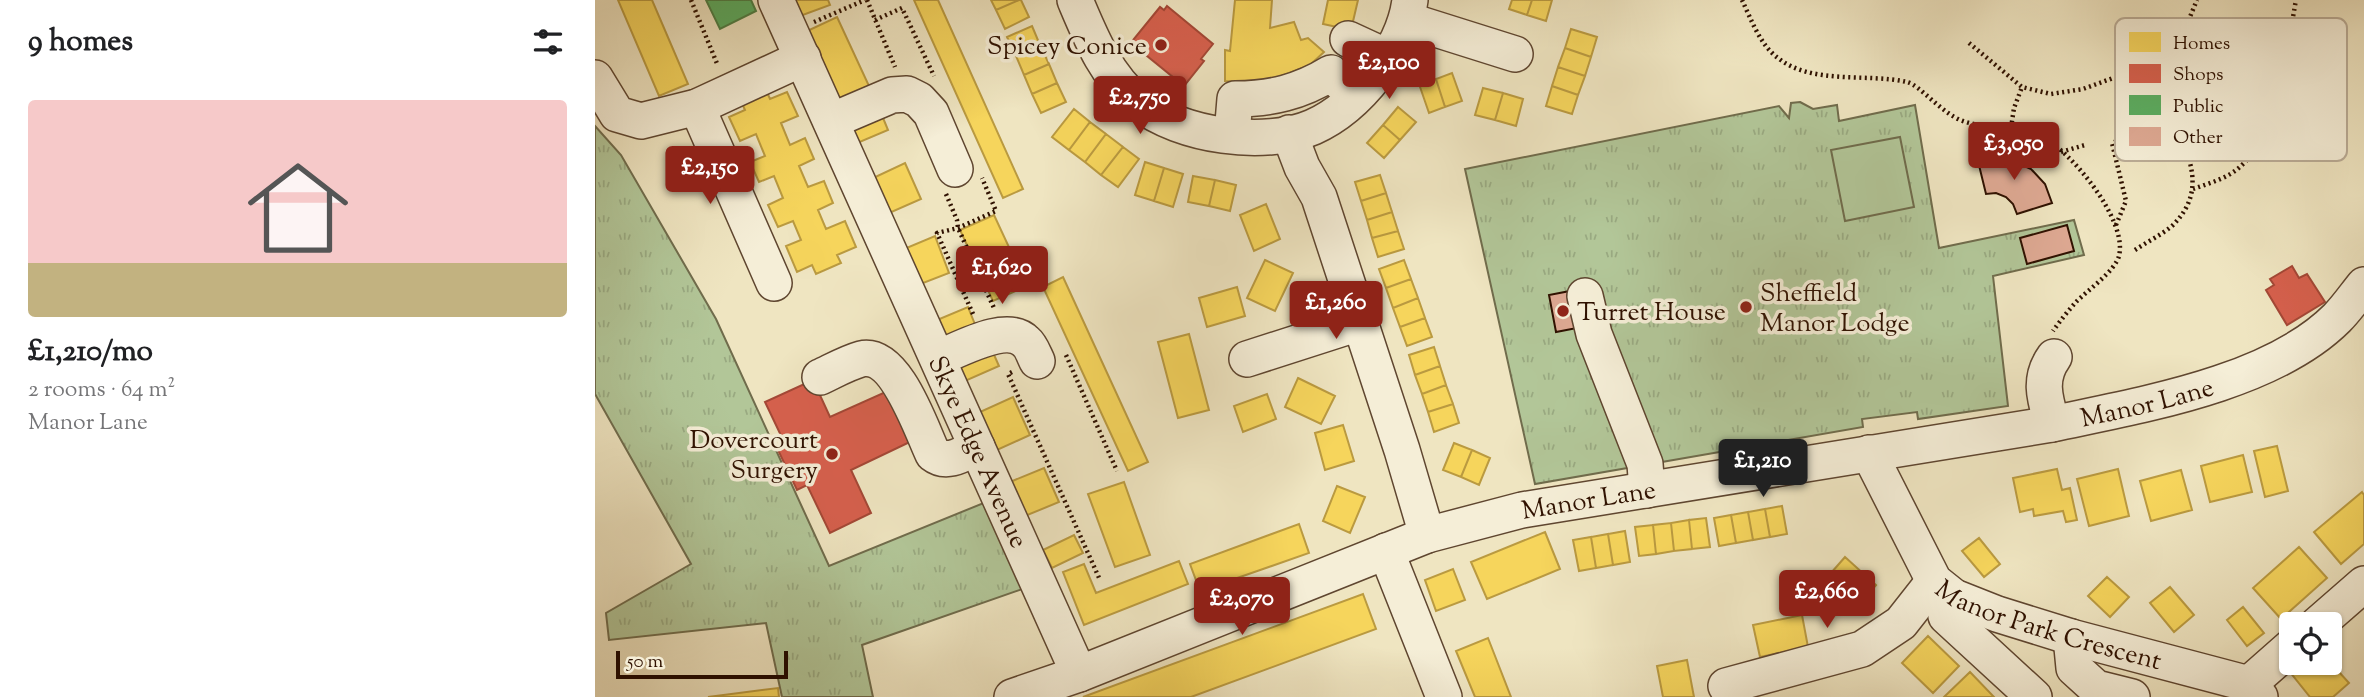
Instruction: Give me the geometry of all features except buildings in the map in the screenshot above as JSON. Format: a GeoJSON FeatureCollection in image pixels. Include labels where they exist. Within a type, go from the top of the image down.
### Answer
{"type":"FeatureCollection","features":[{"type":"Feature","properties":{"kind":"street","name":"Skye Edge Avenue"},"geometry":{"type":"LineString","coordinates":[[776,0],[1079,674]]}},
{"type":"Feature","properties":{"kind":"street"},"geometry":{"type":"LineString","coordinates":[[1075,0],[1102,60],[1123,88],[1141,104],[1185,126],[1231,135],[1256,137],[1289,134],[1329,119],[1355,97],[1387,57],[1409,10],[1515,54]]}},
{"type":"Feature","properties":{"kind":"street"},"geometry":{"type":"LineString","coordinates":[[1348,39],[1387,57]]}},
{"type":"Feature","properties":{"kind":"street"},"geometry":{"type":"LineString","coordinates":[[595,78],[617,114],[641,121],[697,107],[730,93],[797,45]]}},
{"type":"Feature","properties":{"kind":"street"},"geometry":{"type":"LineString","coordinates":[[1231,135],[1235,99],[1264,99],[1310,86],[1331,73],[1355,97]]}},
{"type":"Feature","properties":{"kind":"street"},"geometry":{"type":"LineString","coordinates":[[831,121],[892,95],[907,94],[919,100],[931,113],[955,169]]}},
{"type":"Feature","properties":{"kind":"street"},"geometry":{"type":"LineString","coordinates":[[697,107],[774,283]]}},
{"type":"Feature","properties":{"kind":"street"},"geometry":{"type":"LineString","coordinates":[[1289,134],[1319,197],[1427,535]]}},
{"type":"Feature","properties":{"kind":"street","name":"Manor Lane"},"geometry":{"type":"LineString","coordinates":[[1012,697],[1079,674],[1427,535],[1522,510],[2052,424],[2176,395],[2267,364],[2294,350],[2326,328],[2364,285]]}},
{"type":"Feature","properties":{"kind":"street"},"geometry":{"type":"LineString","coordinates":[[1585,296],[1594,334],[1646,464],[1647,490]]}},
{"type":"Feature","properties":{"kind":"street"},"geometry":{"type":"LineString","coordinates":[[1247,359],[1359,323]]}},
{"type":"Feature","properties":{"kind":"street"},"geometry":{"type":"LineString","coordinates":[[938,358],[995,337],[1014,334],[1026,342],[1037,361]]}},
{"type":"Feature","properties":{"kind":"street"},"geometry":{"type":"LineString","coordinates":[[2052,346],[2043,389],[2052,424]]}},
{"type":"Feature","properties":{"kind":"street"},"geometry":{"type":"LineString","coordinates":[[820,377],[862,358],[884,365],[896,376],[933,454],[940,459],[950,459],[978,447]]}},
{"type":"Feature","properties":{"kind":"street","name":"Manor Park Crescent"},"geometry":{"type":"LineString","coordinates":[[1869,453],[1944,589],[2073,652],[2254,691]]}},
{"type":"Feature","properties":{"kind":"street"},"geometry":{"type":"LineString","coordinates":[[1386,551],[1444,697]]}},
{"type":"Feature","properties":{"kind":"street"},"geometry":{"type":"LineString","coordinates":[[2332,612],[2364,584]]}},
{"type":"Feature","properties":{"kind":"street"},"geometry":{"type":"LineString","coordinates":[[1726,686],[1861,649],[1901,623],[1944,589]]}},
{"type":"Feature","properties":{"kind":"street"},"geometry":{"type":"LineString","coordinates":[[1944,589],[1946,616],[2034,697]]}},
{"type":"Feature","properties":{"kind":"street"},"geometry":{"type":"LineString","coordinates":[[2055,697],[2073,652]]}},
{"type":"Feature","properties":{"kind":"street"},"geometry":{"type":"LineString","coordinates":[[2073,652],[2096,688],[2133,697]]}},
{"type":"Feature","properties":{"kind":"street"},"geometry":{"type":"LineString","coordinates":[[2254,691],[2279,661]]}},
{"type":"Feature","properties":{"kind":"path"},"geometry":{"type":"LineString","coordinates":[[691,0],[730,93]]}},
{"type":"Feature","properties":{"kind":"path"},"geometry":{"type":"LineString","coordinates":[[797,45],[866,0],[907,94]]}},
{"type":"Feature","properties":{"kind":"path"},"geometry":{"type":"LineString","coordinates":[[1742,0],[1758,33],[1778,58],[1808,73],[1911,83],[1941,110],[1963,122],[2011,128],[2042,136],[2100,194],[2116,225],[2120,244],[2119,258],[2075,303],[2052,346]]}},
{"type":"Feature","properties":{"kind":"path"},"geometry":{"type":"LineString","coordinates":[[2190,18],[2197,0]]}},
{"type":"Feature","properties":{"kind":"path"},"geometry":{"type":"LineString","coordinates":[[2292,18],[2296,0]]}},
{"type":"Feature","properties":{"kind":"path"},"geometry":{"type":"LineString","coordinates":[[1969,43],[2022,87],[2051,94],[2083,89],[2115,77]]}},
{"type":"Feature","properties":{"kind":"path"},"geometry":{"type":"LineString","coordinates":[[2011,128],[2014,108],[2022,87]]}},
{"type":"Feature","properties":{"kind":"path"},"geometry":{"type":"LineString","coordinates":[[2060,152],[2085,145]]}},
{"type":"Feature","properties":{"kind":"path"},"geometry":{"type":"LineString","coordinates":[[995,337],[937,233],[958,228],[996,211],[976,161],[938,174],[957,220],[958,228],[995,337]]}},
{"type":"Feature","properties":{"kind":"path"},"geometry":{"type":"LineString","coordinates":[[2116,161],[2126,201],[2116,225]]}},
{"type":"Feature","properties":{"kind":"path"},"geometry":{"type":"LineString","coordinates":[[2135,250],[2171,227],[2188,206],[2193,189],[2191,161]]}},
{"type":"Feature","properties":{"kind":"path"},"geometry":{"type":"LineString","coordinates":[[2193,189],[2222,179],[2246,161]]}},
{"type":"Feature","properties":{"kind":"path"},"geometry":{"type":"LineString","coordinates":[[1100,580],[1008,374],[1064,351],[1117,471]]}},
{"type":"Feature","properties":{"kind":"green space","name":"Sheffield Manor Lodge"},"geometry":{"type":"Polygon","coordinates":[[[1800,102],[1813,109],[1837,105],[1839,121],[1915,105],[1939,248],[2074,220],[2084,255],[1993,276],[2008,406],[1918,419],[1917,412],[1862,419],[1863,427],[1535,484],[1465,169],[1779,106],[1789,118],[1791,103],[1800,102]]]}},
{"type":"Feature","properties":{"kind":"green space"},"geometry":{"type":"Polygon","coordinates":[[[595,126],[621,155],[716,319],[829,566],[991,500],[1031,586],[862,645],[873,697],[782,697],[766,623],[609,640],[606,613],[691,564],[595,394],[595,126]]]}},
{"type":"Feature","properties":{"kind":"green space"},"geometry":{"type":"Polygon","coordinates":[[[1900,137],[1914,207],[1845,221],[1831,150],[1900,137]]]}},
{"type":"Feature","properties":{"kind":"place","name":"Spicey Conice"},"geometry":{"type":"Point","coordinates":[1161,45]}},
{"type":"Feature","properties":{"kind":"place","name":"Sheffield Manor Lodge"},"geometry":{"type":"Point","coordinates":[1746,307]}},
{"type":"Feature","properties":{"kind":"place","name":"Turret House"},"geometry":{"type":"Point","coordinates":[1563,311]}},
{"type":"Feature","properties":{"kind":"place","name":"Dovercourt Surgery"},"geometry":{"type":"Point","coordinates":[832,454]}}]}
